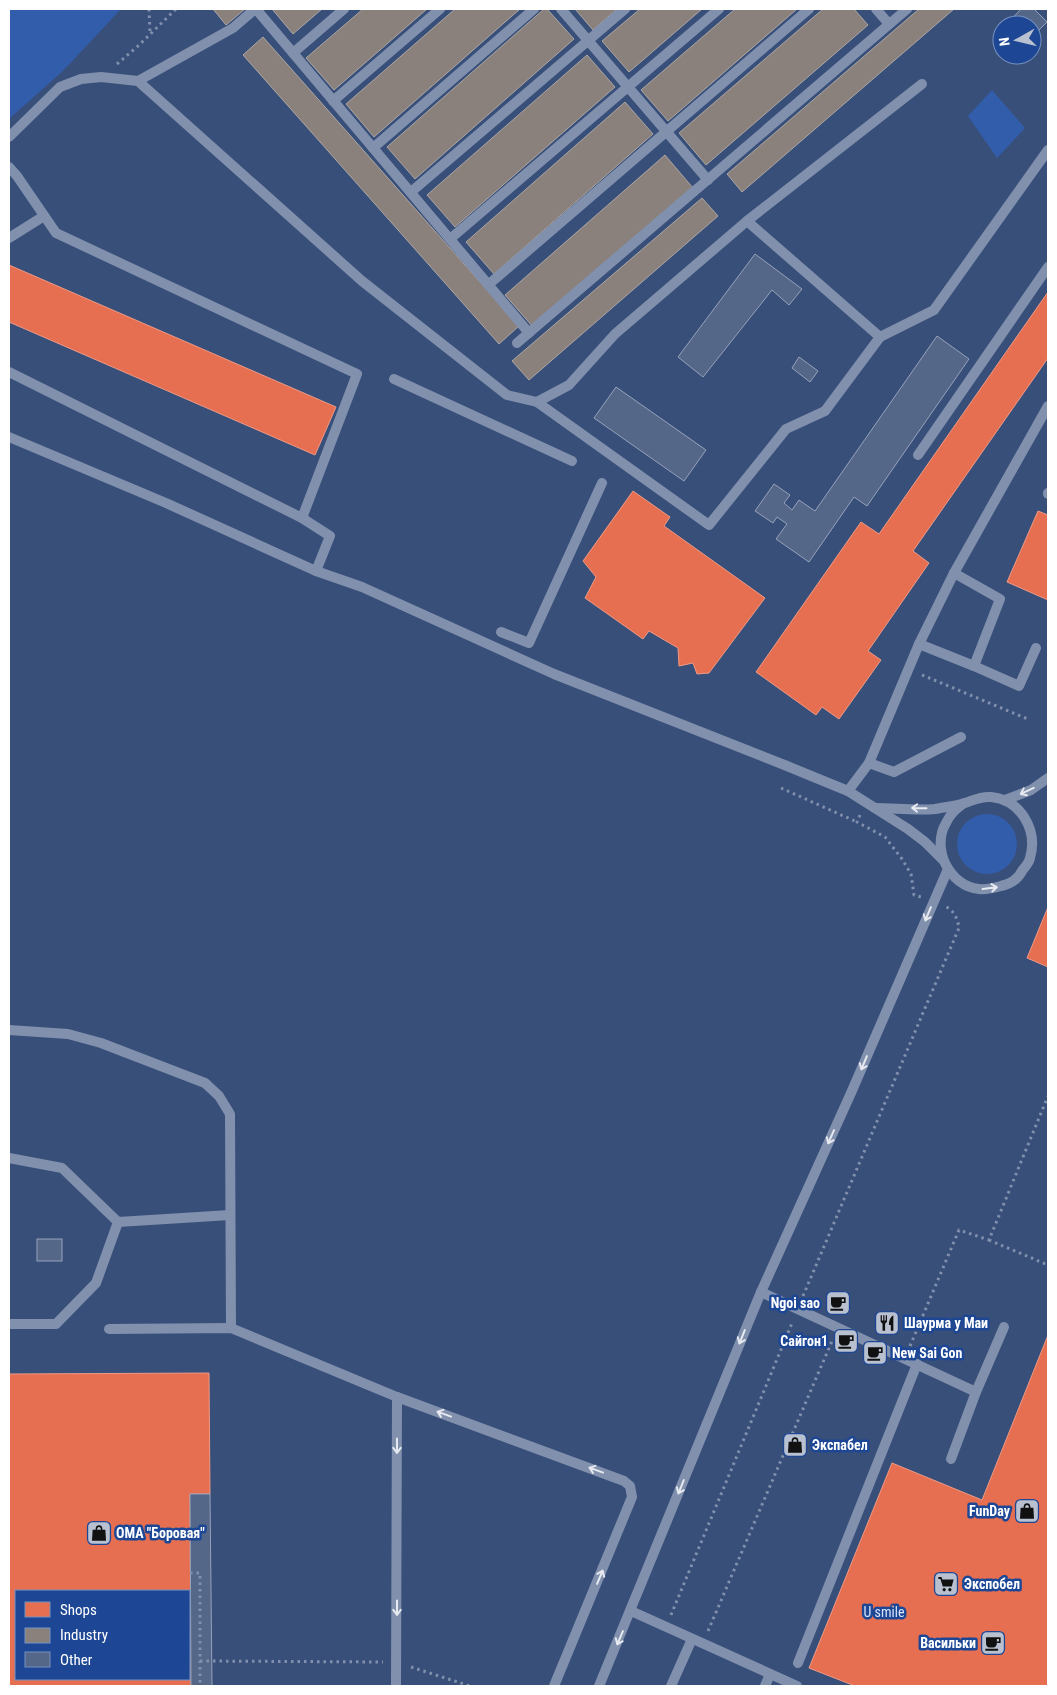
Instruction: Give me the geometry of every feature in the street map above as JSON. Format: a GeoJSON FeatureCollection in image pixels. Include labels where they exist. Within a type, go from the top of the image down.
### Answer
{"type":"FeatureCollection","features":[{"type":"Feature","properties":{"kind":"lane"},"geometry":{"type":"LineString","coordinates":[[9,137],[60,87],[81,79],[101,77],[138,81],[233,28],[255,9],[529,333]]}},
{"type":"Feature","properties":{"kind":"lane"},"geometry":{"type":"LineString","coordinates":[[293,53],[344,9]]}},
{"type":"Feature","properties":{"kind":"lane"},"geometry":{"type":"LineString","coordinates":[[333,101],[440,9]]}},
{"type":"Feature","properties":{"kind":"lane"},"geometry":{"type":"LineString","coordinates":[[373,148],[534,9]]}},
{"type":"Feature","properties":{"kind":"lane"},"geometry":{"type":"LineString","coordinates":[[561,9],[708,180]]}},
{"type":"Feature","properties":{"kind":"lane"},"geometry":{"type":"LineString","coordinates":[[411,192],[625,9]]}},
{"type":"Feature","properties":{"kind":"lane"},"geometry":{"type":"LineString","coordinates":[[450,239],[719,9]]}},
{"type":"Feature","properties":{"kind":"lane"},"geometry":{"type":"LineString","coordinates":[[488,285],[810,9]]}},
{"type":"Feature","properties":{"kind":"lane"},"geometry":{"type":"LineString","coordinates":[[876,9],[889,24]]}},
{"type":"Feature","properties":{"kind":"lane"},"geometry":{"type":"LineString","coordinates":[[517,343],[907,9]]}},
{"type":"Feature","properties":{"kind":"lane"},"geometry":{"type":"LineString","coordinates":[[138,81],[362,280],[507,395],[537,402],[710,525],[786,429],[825,411],[880,337],[934,310],[1048,150]]}},
{"type":"Feature","properties":{"kind":"lane"},"geometry":{"type":"LineString","coordinates":[[537,402],[569,385],[616,334],[748,221],[922,84]]}},
{"type":"Feature","properties":{"kind":"lane"},"geometry":{"type":"LineString","coordinates":[[9,167],[56,234],[358,374],[302,518]]}},
{"type":"Feature","properties":{"kind":"lane"},"geometry":{"type":"LineString","coordinates":[[9,238],[44,216]]}},
{"type":"Feature","properties":{"kind":"lane"},"geometry":{"type":"LineString","coordinates":[[748,221],[880,337]]}},
{"type":"Feature","properties":{"kind":"lane"},"geometry":{"type":"LineString","coordinates":[[918,455],[1048,267]]}},
{"type":"Feature","properties":{"kind":"lane"},"geometry":{"type":"LineString","coordinates":[[9,372],[302,518],[330,536],[316,571]]}},
{"type":"Feature","properties":{"kind":"lane"},"geometry":{"type":"LineString","coordinates":[[394,379],[572,461]]}},
{"type":"Feature","properties":{"kind":"lane"},"geometry":{"type":"LineString","coordinates":[[848,792],[869,763],[919,644],[954,572],[1048,406]]}},
{"type":"Feature","properties":{"kind":"lane"},"geometry":{"type":"LineString","coordinates":[[9,437],[316,571],[362,587],[554,674],[769,758],[848,792],[913,833],[943,860],[948,869],[961,882],[977,889],[992,889],[1007,885],[1020,876],[1030,859],[1032,839],[1028,822],[1019,810],[1004,800],[990,797],[976,798],[964,803],[934,809],[870,805]]}},
{"type":"Feature","properties":{"kind":"lane"},"geometry":{"type":"LineString","coordinates":[[501,632],[529,643],[602,483]]}},
{"type":"Feature","properties":{"kind":"lane"},"geometry":{"type":"LineString","coordinates":[[954,572],[1000,599],[974,666]]}},
{"type":"Feature","properties":{"kind":"lane"},"geometry":{"type":"LineString","coordinates":[[919,644],[1019,686],[1036,648]]}},
{"type":"Feature","properties":{"kind":"lane"},"geometry":{"type":"LineString","coordinates":[[869,763],[894,772],[961,737]]}},
{"type":"Feature","properties":{"kind":"lane"},"geometry":{"type":"LineString","coordinates":[[1004,800],[1031,790],[1048,778]]}},
{"type":"Feature","properties":{"kind":"lane"},"geometry":{"type":"LineString","coordinates":[[943,860],[940,838],[945,824],[953,812],[964,803]]}},
{"type":"Feature","properties":{"kind":"lane"},"geometry":{"type":"LineString","coordinates":[[600,1686],[761,1292],[851,1093],[948,869]]}},
{"type":"Feature","properties":{"kind":"lane"},"geometry":{"type":"LineString","coordinates":[[9,1030],[68,1034],[101,1043],[205,1083],[218,1096],[230,1114],[231,1328]]}},
{"type":"Feature","properties":{"kind":"lane"},"geometry":{"type":"LineString","coordinates":[[9,1158],[62,1168],[118,1222],[230,1216]]}},
{"type":"Feature","properties":{"kind":"lane"},"geometry":{"type":"LineString","coordinates":[[9,1324],[56,1324],[96,1283],[118,1222]]}},
{"type":"Feature","properties":{"kind":"lane"},"geometry":{"type":"LineString","coordinates":[[761,1292],[976,1392]]}},
{"type":"Feature","properties":{"kind":"lane"},"geometry":{"type":"LineString","coordinates":[[951,1459],[976,1392],[1004,1327]]}},
{"type":"Feature","properties":{"kind":"lane"},"geometry":{"type":"LineString","coordinates":[[109,1328],[231,1328],[397,1397],[624,1481],[630,1486],[632,1496],[629,1505],[554,1686]]}},
{"type":"Feature","properties":{"kind":"lane"},"geometry":{"type":"LineString","coordinates":[[798,1663],[917,1364]]}},
{"type":"Feature","properties":{"kind":"lane"},"geometry":{"type":"LineString","coordinates":[[396,1686],[398,1662],[397,1397]]}},
{"type":"Feature","properties":{"kind":"lane"},"geometry":{"type":"LineString","coordinates":[[631,1611],[797,1686]]}},
{"type":"Feature","properties":{"kind":"lane"},"geometry":{"type":"LineString","coordinates":[[671,1686],[692,1639]]}},
{"type":"Feature","properties":{"kind":"lane"},"geometry":{"type":"LineString","coordinates":[[765,1686],[770,1674]]}},
{"type":"Feature","properties":{"kind":"path"},"geometry":{"type":"LineString","coordinates":[[149,9],[150,34]]}},
{"type":"Feature","properties":{"kind":"path"},"geometry":{"type":"LineString","coordinates":[[101,77],[176,9]]}},
{"type":"Feature","properties":{"kind":"path"},"geometry":{"type":"LineString","coordinates":[[908,669],[1030,720]]}},
{"type":"Feature","properties":{"kind":"path"},"geometry":{"type":"LineString","coordinates":[[666,1627],[959,928],[958,920],[950,908],[914,895],[911,874],[885,837],[857,822],[781,788]]}},
{"type":"Feature","properties":{"kind":"path"},"geometry":{"type":"LineString","coordinates":[[857,822],[870,805]]}},
{"type":"Feature","properties":{"kind":"path"},"geometry":{"type":"LineString","coordinates":[[989,1240],[1048,1265]]}},
{"type":"Feature","properties":{"kind":"path"},"geometry":{"type":"LineString","coordinates":[[703,1644],[838,1328]]}},
{"type":"Feature","properties":{"kind":"path"},"geometry":{"type":"LineString","coordinates":[[190,1573],[200,1573],[200,1686]]}},
{"type":"Feature","properties":{"kind":"path"},"geometry":{"type":"LineString","coordinates":[[200,1661],[398,1662],[470,1686]]}},
{"type":"Feature","properties":{"kind":"shaded area"},"geometry":{"type":"Polygon","coordinates":[[[9,9],[121,9],[63,71],[9,119],[9,9]]]}},
{"type":"Feature","properties":{"kind":"shaded area"},"geometry":{"type":"Polygon","coordinates":[[[992,90],[1025,128],[997,158],[968,116],[992,90]]]}},
{"type":"Feature","properties":{"kind":"shaded area"},"geometry":{"type":"Polygon","coordinates":[[[987,814],[1004,819],[1012,827],[1017,844],[1012,861],[1004,869],[987,874],[970,869],[962,861],[957,844],[962,827],[970,819],[987,814]]]}},
{"type":"Feature","properties":{"kind":"building: Shops"},"geometry":{"type":"Polygon","coordinates":[[[9,265],[336,407],[315,455],[9,322],[9,265]]]}},
{"type":"Feature","properties":{"kind":"building: Shops"},"geometry":{"type":"Polygon","coordinates":[[[1048,292],[1048,358],[913,551],[929,563],[868,651],[881,660],[839,719],[822,707],[816,715],[756,672],[861,522],[879,534],[1048,292]]]}},
{"type":"Feature","properties":{"kind":"building: Shops"},"geometry":{"type":"Polygon","coordinates":[[[633,491],[670,517],[664,526],[765,598],[709,673],[697,674],[693,663],[679,666],[678,648],[649,631],[643,639],[585,598],[596,577],[583,561],[633,491]]]}},
{"type":"Feature","properties":{"kind":"building: Shops"},"geometry":{"type":"Polygon","coordinates":[[[1038,511],[1048,515],[1048,600],[1007,582],[1038,511]]]}},
{"type":"Feature","properties":{"kind":"building: Shops"},"geometry":{"type":"Polygon","coordinates":[[[1048,907],[1048,967],[1027,958],[1048,907]]]}},
{"type":"Feature","properties":{"kind":"building: Shops","name":"Экспобел"},"geometry":{"type":"Polygon","coordinates":[[[1048,1335],[1048,1686],[855,1686],[809,1668],[892,1463],[982,1500],[1048,1335]]]}},
{"type":"Feature","properties":{"kind":"building: Shops","name":"ОМА \"Боровая\""},"geometry":{"type":"Polygon","coordinates":[[[209,1373],[210,1494],[190,1494],[191,1686],[9,1686],[9,1374],[209,1373]]]}},
{"type":"Feature","properties":{"kind":"building: Industry"},"geometry":{"type":"Polygon","coordinates":[[[213,9],[245,9],[226,25],[213,9]]]}},
{"type":"Feature","properties":{"kind":"building: Industry"},"geometry":{"type":"Polygon","coordinates":[[[272,9],[322,9],[293,34],[272,9]]]}},
{"type":"Feature","properties":{"kind":"building: Industry"},"geometry":{"type":"Polygon","coordinates":[[[363,9],[427,9],[334,90],[306,58],[363,9]]]}},
{"type":"Feature","properties":{"kind":"building: Industry"},"geometry":{"type":"Polygon","coordinates":[[[455,9],[520,9],[374,137],[346,104],[455,9]]]}},
{"type":"Feature","properties":{"kind":"building: Industry"},"geometry":{"type":"Polygon","coordinates":[[[544,9],[547,9],[574,39],[415,179],[387,147],[544,9]]]}},
{"type":"Feature","properties":{"kind":"building: Industry"},"geometry":{"type":"Polygon","coordinates":[[[575,9],[617,9],[593,30],[575,9]]]}},
{"type":"Feature","properties":{"kind":"building: Industry"},"geometry":{"type":"Polygon","coordinates":[[[640,9],[702,9],[629,72],[602,41],[640,9]]]}},
{"type":"Feature","properties":{"kind":"building: Industry"},"geometry":{"type":"Polygon","coordinates":[[[735,9],[797,9],[668,121],[641,90],[735,9]]]}},
{"type":"Feature","properties":{"kind":"building: Industry"},"geometry":{"type":"Polygon","coordinates":[[[823,9],[854,9],[868,25],[706,165],[679,133],[823,9]]]}},
{"type":"Feature","properties":{"kind":"building: Industry"},"geometry":{"type":"Polygon","coordinates":[[[919,9],[954,9],[742,192],[727,174],[919,9]]]}},
{"type":"Feature","properties":{"kind":"building: Industry"},"geometry":{"type":"Polygon","coordinates":[[[263,37],[519,326],[499,344],[243,55],[263,37]]]}},
{"type":"Feature","properties":{"kind":"building: Industry"},"geometry":{"type":"Polygon","coordinates":[[[587,55],[615,87],[455,227],[427,195],[587,55]]]}},
{"type":"Feature","properties":{"kind":"building: Industry"},"geometry":{"type":"Polygon","coordinates":[[[625,102],[653,134],[494,274],[466,242],[625,102]]]}},
{"type":"Feature","properties":{"kind":"building: Industry"},"geometry":{"type":"Polygon","coordinates":[[[665,155],[693,188],[533,327],[505,295],[665,155]]]}},
{"type":"Feature","properties":{"kind":"building: Industry"},"geometry":{"type":"Polygon","coordinates":[[[702,198],[718,216],[529,380],[512,361],[702,198]]]}},
{"type":"Feature","properties":{"kind":"building: Other"},"geometry":{"type":"Polygon","coordinates":[[[1021,9],[1034,9],[1040,15],[1015,15],[1021,9]]]}},
{"type":"Feature","properties":{"kind":"building: Other"},"geometry":{"type":"Polygon","coordinates":[[[1042,17],[1047,22],[1042,27],[1042,17]]]}},
{"type":"Feature","properties":{"kind":"building: Other"},"geometry":{"type":"Polygon","coordinates":[[[755,254],[802,289],[789,305],[772,290],[703,377],[678,357],[755,254]]]}},
{"type":"Feature","properties":{"kind":"building: Other"},"geometry":{"type":"Polygon","coordinates":[[[937,336],[969,359],[867,506],[854,497],[809,562],[776,539],[787,524],[777,517],[773,523],[755,511],[774,484],[790,495],[784,503],[792,510],[799,500],[815,511],[937,336]]]}},
{"type":"Feature","properties":{"kind":"building: Other"},"geometry":{"type":"Polygon","coordinates":[[[799,357],[818,371],[810,382],[792,368],[799,357]]]}},
{"type":"Feature","properties":{"kind":"building: Other"},"geometry":{"type":"Polygon","coordinates":[[[616,387],[706,450],[684,481],[594,418],[616,387]]]}},
{"type":"Feature","properties":{"kind":"building: Other"},"geometry":{"type":"Polygon","coordinates":[[[37,1239],[62,1239],[62,1261],[37,1261],[37,1239]]]}},
{"type":"Feature","properties":{"kind":"building: Other"},"geometry":{"type":"Polygon","coordinates":[[[190,1494],[210,1494],[212,1686],[191,1686],[190,1494]]]}},
{"type":"Feature","properties":{"kind":"place","name":"Ngoi sao"},"geometry":{"type":"Point","coordinates":[838,1303]}},
{"type":"Feature","properties":{"kind":"place","name":"Шаурма у Маи"},"geometry":{"type":"Point","coordinates":[887,1323]}},
{"type":"Feature","properties":{"kind":"place","name":"Сайгон1"},"geometry":{"type":"Point","coordinates":[846,1341]}},
{"type":"Feature","properties":{"kind":"place","name":"New Sai Gon"},"geometry":{"type":"Point","coordinates":[875,1353]}},
{"type":"Feature","properties":{"kind":"place","name":"Экспабел"},"geometry":{"type":"Point","coordinates":[795,1445]}},
{"type":"Feature","properties":{"kind":"place","name":"FunDay"},"geometry":{"type":"Point","coordinates":[1027,1511]}},
{"type":"Feature","properties":{"kind":"place","name":"ОМА \"Боровая\""},"geometry":{"type":"Point","coordinates":[99,1533]}},
{"type":"Feature","properties":{"kind":"place","name":"Экспобел"},"geometry":{"type":"Point","coordinates":[946,1584]}},
{"type":"Feature","properties":{"kind":"place","name":"Васильки"},"geometry":{"type":"Point","coordinates":[993,1643]}},
{"type":"Feature","properties":{"kind":"park label","name":"U smile"},"geometry":{"type":"Point","coordinates":[884,1612]}}]}
